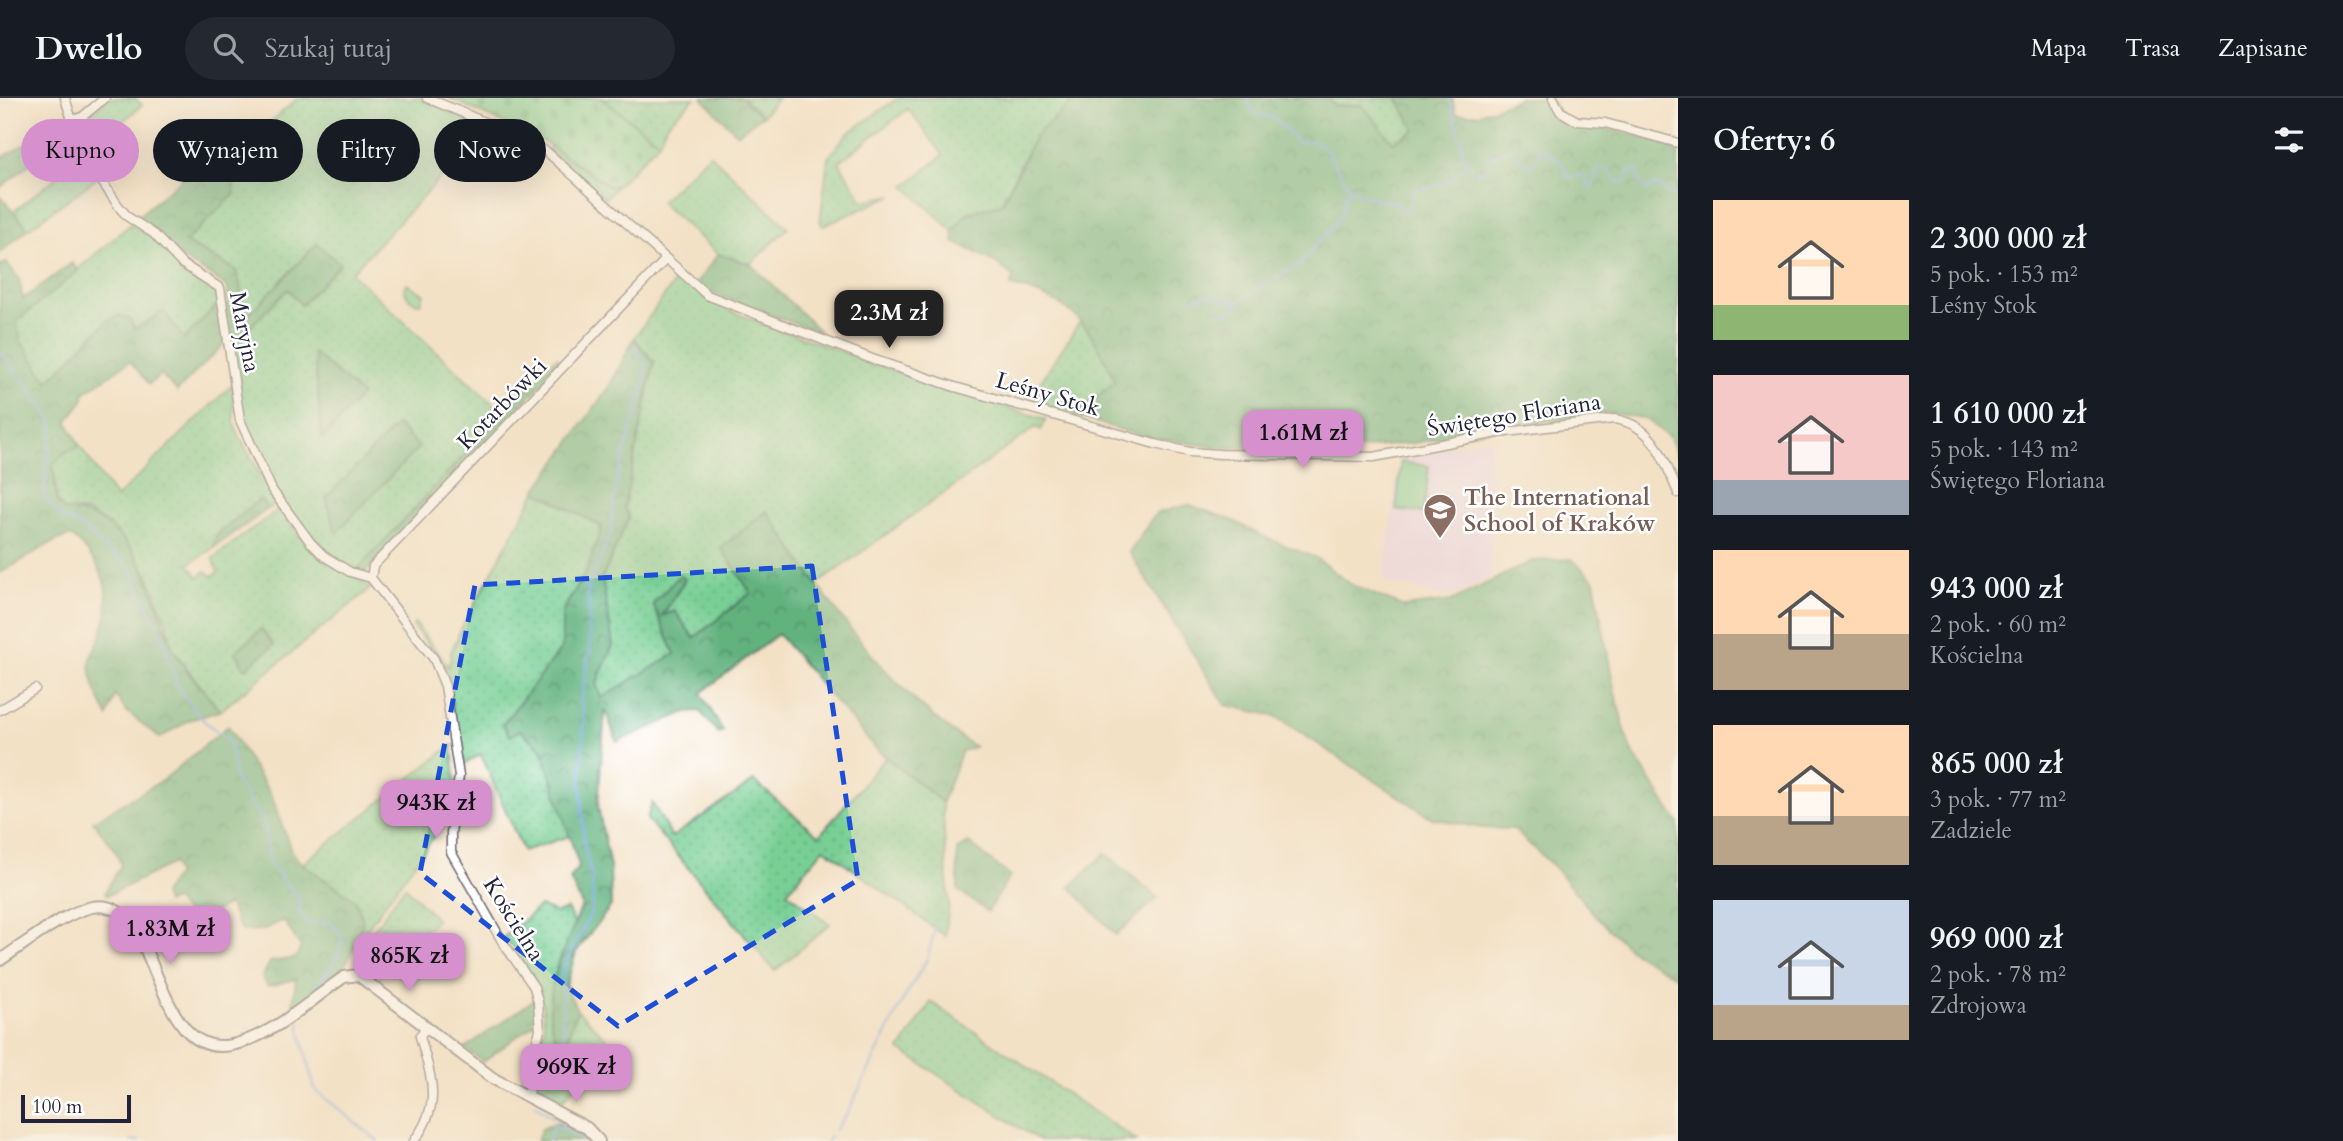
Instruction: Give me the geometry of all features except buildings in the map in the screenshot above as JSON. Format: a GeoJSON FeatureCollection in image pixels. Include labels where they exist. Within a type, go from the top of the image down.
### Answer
{"type":"FeatureCollection","features":[{"type":"Feature","properties":{"kind":"street","name":"Maryjna"},"geometry":{"type":"LineString","coordinates":[[65,98],[72,119]]}},
{"type":"Feature","properties":{"kind":"street"},"geometry":{"type":"LineString","coordinates":[[75,119],[82,117],[105,98]]}},
{"type":"Feature","properties":{"kind":"street","name":"Leśny Stok"},"geometry":{"type":"LineString","coordinates":[[426,98],[523,138],[547,152],[707,295],[872,359],[955,387],[1115,433]]}},
{"type":"Feature","properties":{"kind":"street"},"geometry":{"type":"LineString","coordinates":[[1553,98],[1560,111],[1577,121],[1605,123],[1678,144]]}},
{"type":"Feature","properties":{"kind":"street","name":"Maryjna"},"geometry":{"type":"LineString","coordinates":[[102,182],[128,217],[154,234],[181,262],[220,288],[243,432],[284,509],[324,556],[350,572],[371,578]]}},
{"type":"Feature","properties":{"kind":"street","name":"Kotarbówki"},"geometry":{"type":"LineString","coordinates":[[371,578],[373,566],[666,259]]}},
{"type":"Feature","properties":{"kind":"street","name":"Świętego Floriana"},"geometry":{"type":"LineString","coordinates":[[1115,433],[1189,453],[1374,457],[1498,433],[1614,419],[1635,424],[1654,440],[1677,489]]}},
{"type":"Feature","properties":{"kind":"street","name":"Kościelna"},"geometry":{"type":"LineString","coordinates":[[371,578],[434,659],[445,686],[459,776],[451,834],[452,852],[497,934],[534,986],[538,1002],[540,1030],[530,1064],[529,1097]]}},
{"type":"Feature","properties":{"kind":"street"},"geometry":{"type":"LineString","coordinates":[[0,710],[35,689]]}},
{"type":"Feature","properties":{"kind":"street"},"geometry":{"type":"LineString","coordinates":[[0,960],[78,912],[101,906],[131,923],[177,1019],[201,1041],[215,1045],[234,1044],[273,1029],[353,974],[369,981],[494,1079],[587,1128],[599,1141]]}},
{"type":"Feature","properties":{"kind":"street"},"geometry":{"type":"LineString","coordinates":[[416,1139],[433,1105],[433,1087],[420,1036],[423,1025]]}},
{"type":"Feature","properties":{"kind":"highlighted area"},"geometry":{"type":"Polygon","coordinates":[[[812,566],[858,880],[618,1026],[420,873],[475,585],[812,566]]]}},
{"type":"Feature","properties":{"kind":"shaded area","name":"The International School of Kraków"},"geometry":{"type":"Polygon","coordinates":[[[1491,438],[1491,577],[1452,596],[1435,595],[1383,581],[1400,457],[1491,438]]]}},
{"type":"Feature","properties":{"kind":"green space"},"geometry":{"type":"Polygon","coordinates":[[[109,98],[135,98],[142,105],[126,119],[84,119],[109,98]]]}},
{"type":"Feature","properties":{"kind":"green space"},"geometry":{"type":"Polygon","coordinates":[[[298,98],[419,98],[467,119],[434,119],[434,182],[436,182],[351,273],[504,414],[356,571],[320,544],[288,510],[253,450],[242,420],[238,398],[233,343],[289,288],[301,305],[317,244],[247,317],[236,270],[185,242],[234,194],[233,182],[303,182],[303,119],[274,119],[298,98]]]}},
{"type":"Feature","properties":{"kind":"green space"},"geometry":{"type":"Polygon","coordinates":[[[449,98],[601,98],[659,142],[618,185],[610,187],[546,143],[546,119],[494,119],[449,98]]]}},
{"type":"Feature","properties":{"kind":"green space"},"geometry":{"type":"Polygon","coordinates":[[[601,98],[695,98],[666,125],[659,142],[601,98]]]}},
{"type":"Feature","properties":{"kind":"green space"},"geometry":{"type":"Polygon","coordinates":[[[702,98],[742,98],[762,116],[737,134],[702,98]]]}},
{"type":"Feature","properties":{"kind":"green space"},"geometry":{"type":"Polygon","coordinates":[[[742,98],[778,98],[762,116],[742,98]]]}},
{"type":"Feature","properties":{"kind":"green space"},"geometry":{"type":"Polygon","coordinates":[[[898,98],[1077,98],[1035,136],[1001,204],[967,213],[953,231],[905,186],[943,155],[908,109],[839,162],[863,201],[893,195],[823,226],[820,222],[828,158],[846,135],[898,98]]]}},
{"type":"Feature","properties":{"kind":"green space"},"geometry":{"type":"Polygon","coordinates":[[[1077,98],[1327,98],[1335,106],[1362,105],[1393,142],[1415,130],[1397,98],[1452,98],[1456,114],[1479,114],[1520,98],[1550,98],[1565,120],[1636,135],[1678,149],[1678,457],[1670,438],[1646,419],[1611,413],[1515,425],[1414,443],[1356,449],[1214,447],[1142,436],[1074,416],[1115,382],[1088,330],[1065,307],[1011,286],[1013,276],[993,261],[954,242],[953,231],[967,213],[1002,204],[1035,136],[1077,98]]]}},
{"type":"Feature","properties":{"kind":"green space"},"geometry":{"type":"Polygon","coordinates":[[[1327,98],[1397,98],[1415,130],[1393,143],[1362,105],[1335,106],[1327,98]]]}},
{"type":"Feature","properties":{"kind":"green space"},"geometry":{"type":"Polygon","coordinates":[[[21,146],[21,171],[0,188],[0,159],[21,146]]]}},
{"type":"Feature","properties":{"kind":"green space"},"geometry":{"type":"Polygon","coordinates":[[[550,146],[610,187],[618,185],[605,199],[548,150],[550,146]]]}},
{"type":"Feature","properties":{"kind":"green space"},"geometry":{"type":"Polygon","coordinates":[[[710,154],[788,228],[750,264],[718,254],[660,202],[710,154]]]}},
{"type":"Feature","properties":{"kind":"green space"},"geometry":{"type":"Polygon","coordinates":[[[51,182],[92,182],[28,229],[13,212],[51,182]]]}},
{"type":"Feature","properties":{"kind":"green space"},"geometry":{"type":"Polygon","coordinates":[[[178,182],[233,182],[235,194],[185,242],[236,270],[247,316],[317,244],[340,264],[301,305],[288,289],[233,343],[226,314],[228,289],[182,258],[155,232],[135,219],[178,182]]]}},
{"type":"Feature","properties":{"kind":"green space"},"geometry":{"type":"Polygon","coordinates":[[[0,196],[28,229],[0,253],[0,196]]]}},
{"type":"Feature","properties":{"kind":"green space"},"geometry":{"type":"Polygon","coordinates":[[[131,224],[216,289],[219,303],[184,339],[134,329],[93,335],[48,382],[21,342],[16,322],[131,224]]]}},
{"type":"Feature","properties":{"kind":"green space"},"geometry":{"type":"Polygon","coordinates":[[[718,254],[750,264],[822,333],[708,292],[697,282],[718,254]]]}},
{"type":"Feature","properties":{"kind":"green space"},"geometry":{"type":"Polygon","coordinates":[[[7,263],[19,279],[23,299],[72,263],[78,271],[16,322],[21,342],[48,382],[108,320],[119,315],[130,319],[135,329],[164,311],[184,339],[219,303],[226,342],[177,391],[161,374],[149,384],[130,361],[84,393],[84,399],[67,422],[80,446],[65,452],[53,465],[57,501],[64,510],[89,515],[109,526],[125,541],[138,559],[176,654],[220,711],[190,720],[160,738],[126,711],[115,695],[108,716],[96,691],[90,664],[102,633],[107,604],[106,591],[98,568],[82,546],[71,536],[64,538],[0,573],[0,265],[7,263]]]}},
{"type":"Feature","properties":{"kind":"green space"},"geometry":{"type":"Polygon","coordinates":[[[678,277],[708,299],[759,322],[929,383],[1046,419],[1041,430],[1036,427],[817,584],[767,512],[751,593],[694,638],[662,617],[685,580],[653,604],[675,654],[602,699],[596,684],[613,645],[602,579],[629,517],[624,508],[654,363],[634,338],[678,277]]]}},
{"type":"Feature","properties":{"kind":"green space"},"geometry":{"type":"Polygon","coordinates":[[[407,284],[424,294],[421,303],[408,297],[404,288],[407,284]]]}},
{"type":"Feature","properties":{"kind":"green space"},"geometry":{"type":"Polygon","coordinates":[[[1081,320],[1101,349],[1115,382],[1074,416],[1026,404],[1081,320]]]}},
{"type":"Feature","properties":{"kind":"green space"},"geometry":{"type":"Polygon","coordinates":[[[634,338],[654,362],[624,507],[629,517],[602,578],[613,645],[596,684],[601,698],[675,654],[653,604],[680,575],[685,579],[662,616],[675,611],[694,638],[751,593],[721,548],[767,511],[859,640],[914,699],[943,725],[975,747],[962,751],[942,802],[877,750],[778,634],[701,693],[723,731],[718,733],[700,711],[686,712],[617,742],[605,709],[598,806],[610,867],[611,906],[576,952],[566,986],[577,1010],[567,1040],[558,1042],[552,1026],[551,991],[582,905],[570,879],[579,866],[542,749],[520,730],[510,736],[503,724],[562,648],[562,612],[586,572],[602,527],[536,491],[610,385],[634,338]]]}},
{"type":"Feature","properties":{"kind":"green space"},"geometry":{"type":"Polygon","coordinates":[[[314,353],[362,395],[322,439],[314,353]]]}},
{"type":"Feature","properties":{"kind":"green space"},"geometry":{"type":"Polygon","coordinates":[[[557,357],[562,362],[364,574],[356,571],[557,357]]]}},
{"type":"Feature","properties":{"kind":"green space"},"geometry":{"type":"Polygon","coordinates":[[[233,384],[234,422],[239,436],[277,504],[268,509],[260,499],[217,535],[213,548],[189,564],[198,577],[206,571],[212,576],[218,572],[213,558],[279,509],[312,549],[371,588],[220,711],[172,648],[167,623],[148,575],[124,540],[110,526],[87,512],[64,510],[57,501],[53,465],[65,452],[80,446],[116,498],[233,384]]]}},
{"type":"Feature","properties":{"kind":"green space"},"geometry":{"type":"Polygon","coordinates":[[[397,425],[419,447],[336,533],[326,498],[397,425]]]}},
{"type":"Feature","properties":{"kind":"green space"},"geometry":{"type":"Polygon","coordinates":[[[1401,462],[1429,466],[1424,513],[1396,510],[1401,462]]]}},
{"type":"Feature","properties":{"kind":"green space"},"geometry":{"type":"Polygon","coordinates":[[[536,491],[602,526],[586,572],[562,612],[562,648],[503,724],[510,735],[520,729],[542,749],[570,836],[523,851],[481,754],[462,766],[445,667],[413,626],[415,623],[449,667],[451,652],[461,629],[536,491]]]}},
{"type":"Feature","properties":{"kind":"green space"},"geometry":{"type":"Polygon","coordinates":[[[260,499],[268,509],[213,548],[217,535],[260,499]]]}},
{"type":"Feature","properties":{"kind":"green space"},"geometry":{"type":"Polygon","coordinates":[[[1189,505],[1232,520],[1264,537],[1316,558],[1352,585],[1404,607],[1451,601],[1532,561],[1572,559],[1594,580],[1615,693],[1630,748],[1678,823],[1678,978],[1634,953],[1599,920],[1553,866],[1513,829],[1481,828],[1432,818],[1275,716],[1225,705],[1129,552],[1156,513],[1189,505]]]}},
{"type":"Feature","properties":{"kind":"green space"},"geometry":{"type":"Polygon","coordinates":[[[261,629],[274,645],[245,669],[235,652],[261,629]]]}},
{"type":"Feature","properties":{"kind":"green space"},"geometry":{"type":"Polygon","coordinates":[[[228,726],[272,797],[292,853],[302,864],[355,900],[363,920],[358,941],[340,973],[292,1011],[296,979],[268,986],[262,977],[270,962],[296,958],[301,947],[283,920],[264,930],[241,931],[228,904],[194,925],[176,900],[166,903],[163,894],[177,874],[173,863],[107,896],[105,892],[121,865],[116,852],[93,821],[163,780],[228,726]]]}},
{"type":"Feature","properties":{"kind":"green space"},"geometry":{"type":"Polygon","coordinates":[[[452,745],[456,791],[449,816],[358,941],[363,920],[355,900],[302,864],[452,745]]]}},
{"type":"Feature","properties":{"kind":"green space"},"geometry":{"type":"Polygon","coordinates":[[[886,757],[942,802],[949,904],[945,936],[824,848],[787,892],[830,924],[775,971],[647,819],[652,803],[672,837],[754,781],[819,836],[886,757]]]}},
{"type":"Feature","properties":{"kind":"green space"},"geometry":{"type":"Polygon","coordinates":[[[969,843],[1010,876],[988,912],[958,890],[957,849],[969,843]]]}},
{"type":"Feature","properties":{"kind":"green space"},"geometry":{"type":"Polygon","coordinates":[[[1105,853],[1158,898],[1116,935],[1070,887],[1105,853]]]}},
{"type":"Feature","properties":{"kind":"green space"},"geometry":{"type":"Polygon","coordinates":[[[405,886],[437,920],[380,974],[361,947],[405,886]]]}},
{"type":"Feature","properties":{"kind":"green space"},"geometry":{"type":"Polygon","coordinates":[[[540,906],[556,913],[567,909],[575,925],[556,968],[567,1040],[577,1010],[611,1043],[559,1105],[532,1094],[534,1061],[544,1027],[543,1007],[533,977],[504,937],[540,906]]]}},
{"type":"Feature","properties":{"kind":"green space"},"geometry":{"type":"Polygon","coordinates":[[[535,999],[538,1021],[483,1062],[465,1048],[535,999]]]}},
{"type":"Feature","properties":{"kind":"green space"},"geometry":{"type":"Polygon","coordinates":[[[931,1002],[1137,1141],[1040,1141],[900,1050],[931,1002]]]}},
{"type":"Feature","properties":{"kind":"green space"},"geometry":{"type":"Polygon","coordinates":[[[554,1123],[568,1125],[593,1141],[537,1141],[541,1129],[554,1123]]]}},
{"type":"Feature","properties":{"kind":"waterway"},"geometry":{"type":"LineString","coordinates":[[1247,98],[1253,112],[1274,118],[1299,143],[1314,141],[1324,147],[1350,189],[1380,201],[1397,202],[1406,213],[1410,212],[1413,190],[1447,183],[1467,164]]}},
{"type":"Feature","properties":{"kind":"waterway"},"geometry":{"type":"LineString","coordinates":[[1450,98],[1465,159],[1478,173],[1485,171],[1491,157],[1512,147],[1523,162],[1532,167],[1538,151],[1544,150],[1563,164],[1567,177],[1584,175],[1588,187],[1593,186],[1598,168],[1609,170],[1618,182],[1626,182],[1629,172],[1634,170],[1638,171],[1638,180],[1646,190],[1658,185],[1668,194],[1678,197]]}},
{"type":"Feature","properties":{"kind":"waterway"},"geometry":{"type":"LineString","coordinates":[[1217,311],[1226,314],[1257,288],[1299,265],[1342,215],[1344,198],[1350,190]]}},
{"type":"Feature","properties":{"kind":"waterway"},"geometry":{"type":"LineString","coordinates":[[1196,299],[1206,295],[1237,302]]}},
{"type":"Feature","properties":{"kind":"waterway"},"geometry":{"type":"LineString","coordinates":[[536,1096],[542,1076],[563,1048],[562,970],[590,915],[593,901],[592,878],[584,845],[581,779],[584,722],[581,699],[590,650],[588,588],[610,535],[618,475],[645,383],[646,366],[635,346]]}},
{"type":"Feature","properties":{"kind":"waterway"},"geometry":{"type":"LineString","coordinates":[[0,352],[49,414],[52,427],[45,477],[46,500],[61,517],[79,525],[129,567],[159,629],[178,688],[204,721],[230,742],[235,778],[264,824],[269,861],[300,901],[300,914],[307,924],[329,923],[342,934],[339,953],[312,995]]}},
{"type":"Feature","properties":{"kind":"waterway"},"geometry":{"type":"LineString","coordinates":[[835,1130],[847,1114],[902,1002],[927,959],[936,926]]}},
{"type":"Feature","properties":{"kind":"waterway"},"geometry":{"type":"LineString","coordinates":[[298,1016],[315,1090],[378,1141]]}},
{"type":"Feature","properties":{"kind":"waterway"},"geometry":{"type":"LineString","coordinates":[[535,1105],[564,1125],[565,1130]]}},
{"type":"Feature","properties":{"kind":"waterway"},"geometry":{"type":"LineString","coordinates":[[548,1141],[553,1128],[561,1128],[581,1141]]}},
{"type":"Feature","properties":{"kind":"waterway"},"geometry":{"type":"LineString","coordinates":[[827,1141],[830,1136]]}},
{"type":"Feature","properties":{"kind":"waterway"},"geometry":{"type":"LineString","coordinates":[[131,1141],[139,1141]]}},
{"type":"Feature","properties":{"kind":"place","name":"The International School of Kraków"},"geometry":{"type":"Point","coordinates":[1440,540]}}]}
